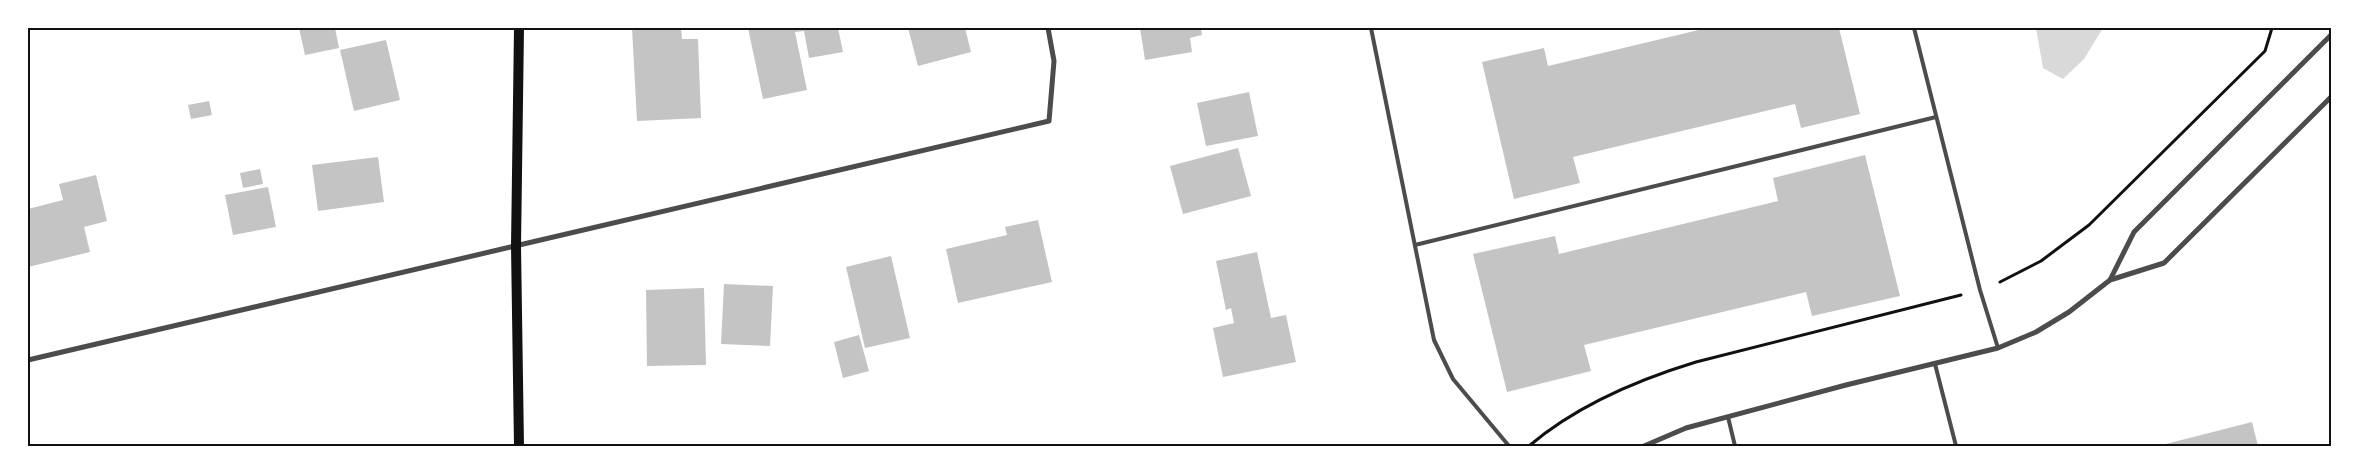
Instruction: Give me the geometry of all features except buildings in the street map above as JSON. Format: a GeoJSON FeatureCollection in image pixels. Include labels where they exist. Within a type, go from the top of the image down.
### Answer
{"type":"FeatureCollection","features":[{"type":"Feature","properties":{"kind":"main road"},"geometry":{"type":"LineString","coordinates":[[518,446],[516,246],[519,28]]}},
{"type":"Feature","properties":{"kind":"street"},"geometry":{"type":"LineString","coordinates":[[28,360],[1049,121],[1054,61],[1048,28]]}},
{"type":"Feature","properties":{"kind":"street"},"geometry":{"type":"LineString","coordinates":[[2110,280],[2134,232],[2332,34]]}},
{"type":"Feature","properties":{"kind":"street"},"geometry":{"type":"LineString","coordinates":[[1644,446],[1686,428],[1846,385],[1998,348],[2036,332],[2069,312],[2110,280],[2164,263],[2332,96]]}},
{"type":"Feature","properties":{"kind":"lane"},"geometry":{"type":"LineString","coordinates":[[1370,28],[1434,340],[1453,379],[1508,446]]}},
{"type":"Feature","properties":{"kind":"lane"},"geometry":{"type":"LineString","coordinates":[[1914,28],[1980,290],[1998,348]]}},
{"type":"Feature","properties":{"kind":"lane"},"geometry":{"type":"LineString","coordinates":[[1415,245],[1936,117]]}},
{"type":"Feature","properties":{"kind":"lane"},"geometry":{"type":"LineString","coordinates":[[1935,364],[1956,446]]}},
{"type":"Feature","properties":{"kind":"lane"},"geometry":{"type":"LineString","coordinates":[[1728,417],[1735,446]]}},
{"type":"Feature","properties":{"kind":"path"},"geometry":{"type":"LineString","coordinates":[[1529,446],[1575,414],[1612,394],[1658,374],[1696,362],[1980,290],[2041,261],[2089,225],[2266,51],[2272,28]]}},
{"type":"Feature","properties":{"kind":"shaded area"},"geometry":{"type":"Polygon","coordinates":[[[2036,28],[2103,28],[2084,59],[2063,79],[2043,68],[2036,28]]]}}]}
